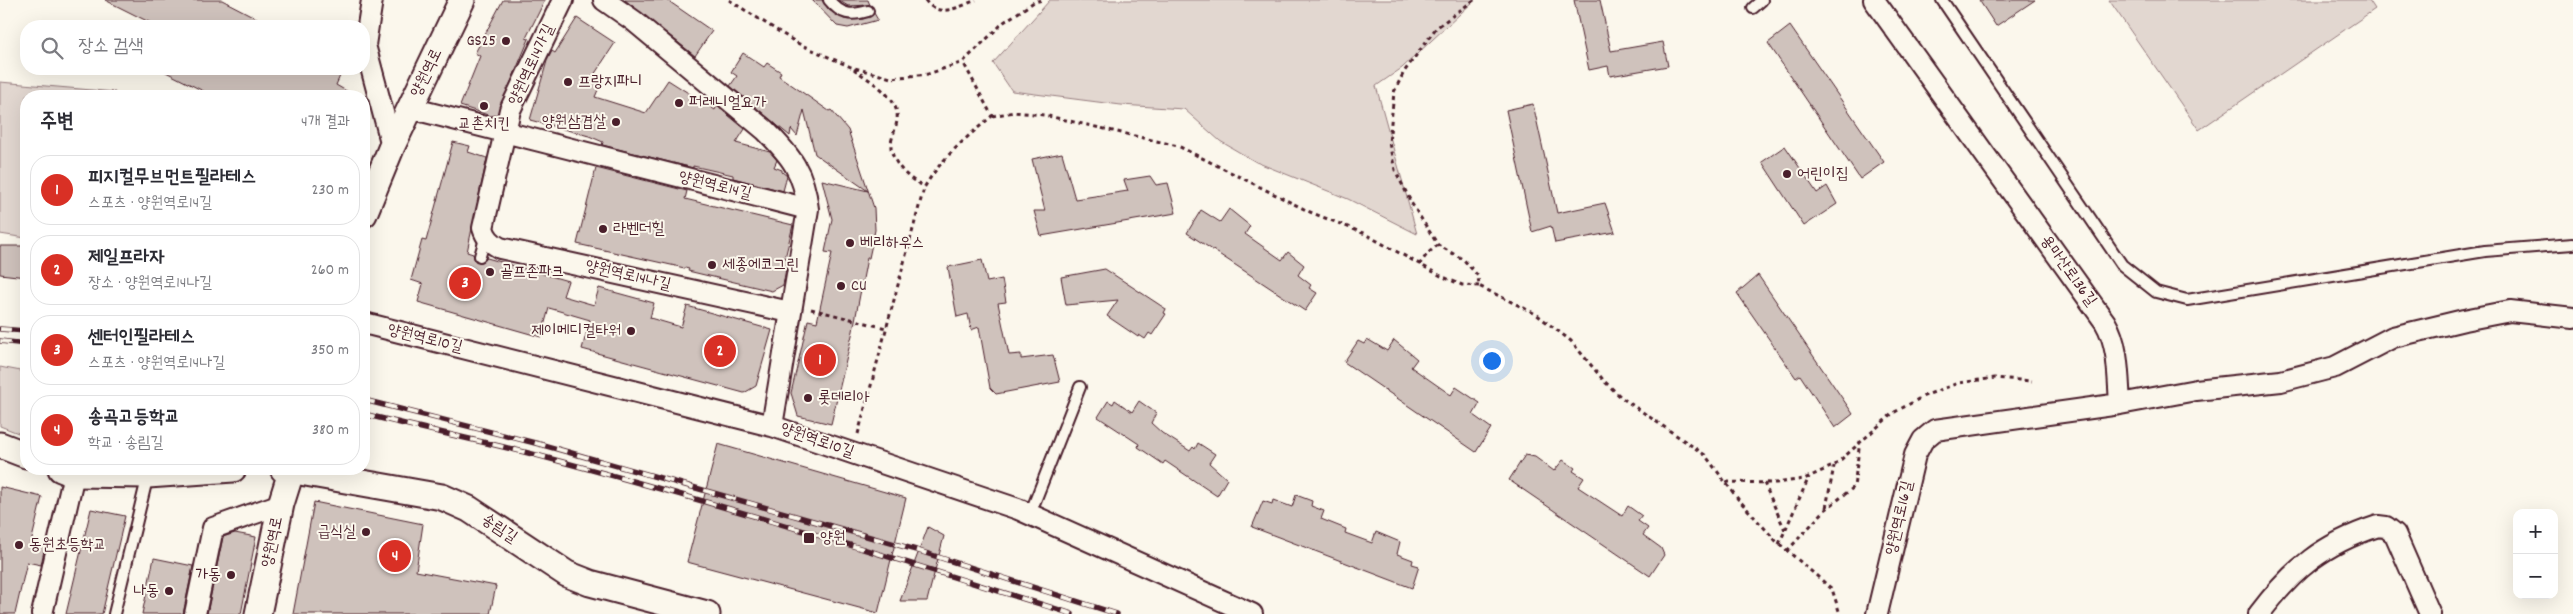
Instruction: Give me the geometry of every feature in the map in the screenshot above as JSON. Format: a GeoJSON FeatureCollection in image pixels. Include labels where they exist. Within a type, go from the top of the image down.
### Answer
{"type":"FeatureCollection","features":[{"type":"Feature","properties":{"kind":"street"},"geometry":{"type":"LineString","coordinates":[[369,20],[372,0]]}},
{"type":"Feature","properties":{"kind":"street","name":"양원역로"},"geometry":{"type":"LineString","coordinates":[[370,199],[392,146],[462,0]]}},
{"type":"Feature","properties":{"kind":"street","name":"양원역로14가길"},"geometry":{"type":"LineString","coordinates":[[505,132],[516,94],[563,0]]}},
{"type":"Feature","properties":{"kind":"street"},"geometry":{"type":"LineString","coordinates":[[604,0],[634,21],[778,143],[802,177],[808,209],[772,426]]}},
{"type":"Feature","properties":{"kind":"street","name":"용마산로136길"},"geometry":{"type":"LineString","coordinates":[[1874,0],[2105,322],[2111,332],[2114,343],[2120,404]]}},
{"type":"Feature","properties":{"kind":"street"},"geometry":{"type":"LineString","coordinates":[[370,64],[392,146]]}},
{"type":"Feature","properties":{"kind":"street","name":"양원역로14길"},"geometry":{"type":"LineString","coordinates":[[410,108],[808,209]]}},
{"type":"Feature","properties":{"kind":"street"},"geometry":{"type":"LineString","coordinates":[[486,235],[483,228],[505,132]]}},
{"type":"Feature","properties":{"kind":"street","name":"양원역로14나길"},"geometry":{"type":"LineString","coordinates":[[486,235],[492,243],[500,248],[791,308]]}},
{"type":"Feature","properties":{"kind":"street"},"geometry":{"type":"LineString","coordinates":[[2120,404],[2196,390],[2281,381],[2336,367],[2393,337],[2473,318],[2510,311],[2573,318]]}},
{"type":"Feature","properties":{"kind":"street","name":"양원역로10길"},"geometry":{"type":"LineString","coordinates":[[370,325],[772,426],[1030,514],[1252,614]]}},
{"type":"Feature","properties":{"kind":"street","name":"양원역로16길"},"geometry":{"type":"LineString","coordinates":[[1877,614],[1915,455],[1923,440],[1935,430],[2120,404]]}},
{"type":"Feature","properties":{"kind":"street"},"geometry":{"type":"LineString","coordinates":[[0,445],[20,453]]}},
{"type":"Feature","properties":{"kind":"street"},"geometry":{"type":"LineString","coordinates":[[42,614],[79,475]]}},
{"type":"Feature","properties":{"kind":"street","name":"양원역로"},"geometry":{"type":"LineString","coordinates":[[258,614],[287,475]]}},
{"type":"Feature","properties":{"kind":"street","name":"송림길"},"geometry":{"type":"LineString","coordinates":[[321,475],[442,497],[483,517],[567,574],[708,614]]}},
{"type":"Feature","properties":{"kind":"street"},"geometry":{"type":"LineString","coordinates":[[195,614],[213,528],[281,504]]}},
{"type":"Feature","properties":{"kind":"street"},"geometry":{"type":"LineString","coordinates":[[2260,614],[2291,576],[2314,555],[2378,526],[2386,527],[2395,534],[2430,614]]}},
{"type":"Feature","properties":{"kind":"lane"},"geometry":{"type":"LineString","coordinates":[[829,0],[843,13],[852,16],[868,11]]}},
{"type":"Feature","properties":{"kind":"lane"},"geometry":{"type":"LineString","coordinates":[[1753,8],[1762,0]]}},
{"type":"Feature","properties":{"kind":"lane"},"geometry":{"type":"LineString","coordinates":[[1942,0],[2122,265],[2156,292],[2187,300],[2485,250],[2573,244]]}},
{"type":"Feature","properties":{"kind":"lane"},"geometry":{"type":"LineString","coordinates":[[480,256],[486,235]]}},
{"type":"Feature","properties":{"kind":"lane"},"geometry":{"type":"LineString","coordinates":[[1030,514],[1080,388]]}},
{"type":"Feature","properties":{"kind":"lane"},"geometry":{"type":"LineString","coordinates":[[114,614],[148,475]]}},
{"type":"Feature","properties":{"kind":"path"},"geometry":{"type":"LineString","coordinates":[[729,0],[797,43],[851,68],[891,78],[928,74],[963,62],[1004,22],[1034,2],[1042,0]]}},
{"type":"Feature","properties":{"kind":"path"},"geometry":{"type":"LineString","coordinates":[[925,0],[936,10],[946,10],[976,0]]}},
{"type":"Feature","properties":{"kind":"path"},"geometry":{"type":"LineString","coordinates":[[1474,0],[1436,28],[1422,45],[1394,92],[1390,117],[1389,143],[1395,170],[1412,204],[1438,245],[1464,260],[1478,276],[1479,286]]}},
{"type":"Feature","properties":{"kind":"path"},"geometry":{"type":"LineString","coordinates":[[963,62],[992,116]]}},
{"type":"Feature","properties":{"kind":"path"},"geometry":{"type":"LineString","coordinates":[[851,68],[885,93],[893,102],[897,117],[892,143],[894,154],[905,174],[912,181],[926,186]]}},
{"type":"Feature","properties":{"kind":"path"},"geometry":{"type":"LineString","coordinates":[[857,441],[886,328],[926,186],[940,163],[992,116],[1014,112],[1044,115],[1178,146],[1310,212],[1363,233],[1419,265],[1462,285],[1479,286],[1536,314],[1571,341],[1599,375],[1622,398],[1705,454],[1738,499],[1779,544],[1832,588],[1840,614]]}},
{"type":"Feature","properties":{"kind":"path"},"geometry":{"type":"LineString","coordinates":[[1419,265],[1428,253],[1438,245]]}},
{"type":"Feature","properties":{"kind":"path"},"geometry":{"type":"LineString","coordinates":[[791,308],[886,328]]}},
{"type":"Feature","properties":{"kind":"path"},"geometry":{"type":"LineString","coordinates":[[1726,482],[1764,483],[1809,476],[1835,465],[1860,440],[1894,413],[1924,396],[1958,384],[1995,378],[2032,381]]}},
{"type":"Feature","properties":{"kind":"path"},"geometry":{"type":"LineString","coordinates":[[1787,551],[1825,510],[1854,487],[1860,440]]}},
{"type":"Feature","properties":{"kind":"path"},"geometry":{"type":"LineString","coordinates":[[1825,510],[1835,465]]}},
{"type":"Feature","properties":{"kind":"path"},"geometry":{"type":"LineString","coordinates":[[1779,544],[1809,476]]}},
{"type":"Feature","properties":{"kind":"path"},"geometry":{"type":"LineString","coordinates":[[1764,483],[1785,531]]}},
{"type":"Feature","properties":{"kind":"shaded area"},"geometry":{"type":"Polygon","coordinates":[[[1050,0],[1475,0],[1402,68],[1376,86],[1417,234],[1348,199],[1256,162],[1220,141],[1184,109],[1121,105],[1012,91],[993,63],[1050,0]]]}},
{"type":"Feature","properties":{"kind":"shaded area"},"geometry":{"type":"Polygon","coordinates":[[[2109,0],[2369,0],[2375,9],[2199,130],[2109,0]]]}},
{"type":"Feature","properties":{"kind":"shaded area"},"geometry":{"type":"Polygon","coordinates":[[[0,82],[92,90],[20,90],[20,237],[0,234],[0,82]]]}},
{"type":"Feature","properties":{"kind":"shaded area"},"geometry":{"type":"Polygon","coordinates":[[[0,367],[20,371],[20,434],[0,426],[0,367]]]}},
{"type":"Feature","properties":{"kind":"building"},"geometry":{"type":"Polygon","coordinates":[[[105,0],[222,0],[260,20],[145,20],[105,0]]]}},
{"type":"Feature","properties":{"kind":"building"},"geometry":{"type":"Polygon","coordinates":[[[503,0],[545,0],[526,38],[529,39],[497,115],[491,116],[460,106],[480,56],[475,53],[503,0]]]}},
{"type":"Feature","properties":{"kind":"building"},"geometry":{"type":"Polygon","coordinates":[[[625,0],[667,0],[712,31],[695,56],[625,0]]]}},
{"type":"Feature","properties":{"kind":"building"},"geometry":{"type":"Polygon","coordinates":[[[812,0],[822,0],[829,10],[844,19],[863,19],[874,13],[878,20],[848,28],[837,26],[812,0]]]}},
{"type":"Feature","properties":{"kind":"building"},"geometry":{"type":"Polygon","coordinates":[[[838,0],[868,0],[870,5],[848,6],[838,0]]]}},
{"type":"Feature","properties":{"kind":"building"},"geometry":{"type":"Polygon","coordinates":[[[1574,0],[1600,0],[1611,51],[1663,42],[1668,66],[1610,76],[1608,66],[1589,70],[1574,0]]]}},
{"type":"Feature","properties":{"kind":"building"},"geometry":{"type":"Polygon","coordinates":[[[1979,0],[2035,0],[1996,26],[1979,0]]]}},
{"type":"Feature","properties":{"kind":"building"},"geometry":{"type":"Polygon","coordinates":[[[577,18],[615,43],[590,81],[600,85],[595,97],[646,113],[668,80],[715,110],[717,106],[745,129],[736,143],[770,152],[777,160],[774,167],[782,170],[787,176],[783,191],[733,178],[733,175],[693,166],[693,168],[602,145],[603,142],[589,136],[530,120],[547,61],[552,51],[555,53],[577,18]]]}},
{"type":"Feature","properties":{"kind":"building"},"geometry":{"type":"Polygon","coordinates":[[[1790,26],[1884,162],[1860,179],[1768,43],[1790,26]]]}},
{"type":"Feature","properties":{"kind":"building"},"geometry":{"type":"Polygon","coordinates":[[[743,53],[764,67],[767,63],[781,72],[779,76],[829,111],[831,110],[848,130],[874,208],[875,230],[869,258],[867,258],[853,331],[831,424],[798,416],[791,393],[808,320],[817,322],[832,253],[825,252],[832,219],[822,180],[868,191],[815,154],[804,110],[797,136],[791,129],[790,136],[730,86],[737,76],[731,72],[743,53]]]}},
{"type":"Feature","properties":{"kind":"building"},"geometry":{"type":"Polygon","coordinates":[[[172,75],[340,75],[336,85],[345,90],[201,90],[172,75]]]}},
{"type":"Feature","properties":{"kind":"building"},"geometry":{"type":"Polygon","coordinates":[[[1533,104],[1557,213],[1605,203],[1615,232],[1555,243],[1551,226],[1532,232],[1506,110],[1533,104]]]}},
{"type":"Feature","properties":{"kind":"building"},"geometry":{"type":"Polygon","coordinates":[[[453,142],[470,146],[468,152],[487,158],[467,252],[473,254],[475,261],[482,262],[487,258],[568,281],[563,296],[594,305],[599,288],[654,303],[650,318],[681,327],[687,306],[772,330],[756,386],[744,393],[582,349],[590,320],[549,308],[541,337],[418,302],[423,284],[411,280],[422,240],[426,241],[453,142]]]}},
{"type":"Feature","properties":{"kind":"building","name":"어린이집"},"geometry":{"type":"Polygon","coordinates":[[[1785,146],[1817,193],[1827,186],[1837,204],[1804,226],[1762,162],[1785,146]]]}},
{"type":"Feature","properties":{"kind":"building"},"geometry":{"type":"Polygon","coordinates":[[[1062,153],[1075,199],[1128,191],[1124,180],[1150,176],[1156,185],[1168,183],[1176,213],[1041,236],[1034,211],[1045,211],[1032,159],[1062,153]]]}},
{"type":"Feature","properties":{"kind":"building"},"geometry":{"type":"Polygon","coordinates":[[[596,168],[687,191],[685,199],[793,225],[785,258],[788,258],[783,285],[772,291],[688,271],[689,269],[577,244],[596,168]]]}},
{"type":"Feature","properties":{"kind":"building"},"geometry":{"type":"Polygon","coordinates":[[[1229,209],[1250,226],[1245,234],[1282,260],[1288,252],[1304,265],[1298,275],[1311,285],[1309,288],[1317,293],[1305,311],[1187,233],[1201,210],[1220,222],[1229,209]]]}},
{"type":"Feature","properties":{"kind":"building"},"geometry":{"type":"Polygon","coordinates":[[[0,246],[20,246],[20,276],[0,274],[0,246]]]}},
{"type":"Feature","properties":{"kind":"building"},"geometry":{"type":"Polygon","coordinates":[[[982,260],[987,282],[1002,279],[1006,302],[998,303],[1009,355],[1021,354],[1021,359],[1053,355],[1060,382],[996,394],[990,388],[979,327],[971,330],[968,314],[957,317],[948,267],[982,260]]]}},
{"type":"Feature","properties":{"kind":"building"},"geometry":{"type":"Polygon","coordinates":[[[1105,269],[1166,309],[1164,313],[1166,314],[1152,335],[1149,333],[1145,339],[1139,335],[1138,337],[1107,316],[1118,300],[1066,305],[1061,277],[1105,269]]]}},
{"type":"Feature","properties":{"kind":"building"},"geometry":{"type":"Polygon","coordinates":[[[1758,275],[1853,414],[1835,428],[1800,375],[1796,378],[1737,293],[1758,275]]]}},
{"type":"Feature","properties":{"kind":"building"},"geometry":{"type":"Polygon","coordinates":[[[1367,339],[1387,351],[1394,340],[1417,359],[1411,367],[1451,395],[1456,387],[1480,403],[1473,415],[1491,428],[1476,452],[1344,362],[1358,341],[1364,344],[1367,339]]]}},
{"type":"Feature","properties":{"kind":"building"},"geometry":{"type":"Polygon","coordinates":[[[1115,400],[1132,412],[1139,401],[1156,413],[1151,423],[1162,433],[1190,451],[1193,447],[1195,449],[1198,443],[1215,454],[1209,463],[1227,479],[1217,496],[1165,461],[1163,464],[1138,447],[1139,444],[1098,417],[1108,401],[1113,404],[1115,400]]]}},
{"type":"Feature","properties":{"kind":"building"},"geometry":{"type":"Polygon","coordinates":[[[718,444],[906,498],[878,613],[687,562],[718,444]]]}},
{"type":"Feature","properties":{"kind":"building"},"geometry":{"type":"Polygon","coordinates":[[[1525,455],[1535,457],[1554,471],[1563,460],[1575,468],[1573,471],[1584,478],[1578,487],[1622,516],[1628,506],[1642,516],[1638,521],[1648,528],[1643,535],[1661,548],[1664,555],[1650,576],[1509,480],[1525,455]]]}},
{"type":"Feature","properties":{"kind":"building","name":"동원초등학교"},"geometry":{"type":"Polygon","coordinates":[[[0,487],[42,497],[31,543],[45,546],[41,565],[27,562],[15,614],[0,614],[0,487]]]}},
{"type":"Feature","properties":{"kind":"building"},"geometry":{"type":"Polygon","coordinates":[[[1296,495],[1312,501],[1311,506],[1324,511],[1321,519],[1346,529],[1345,533],[1372,543],[1376,532],[1400,542],[1397,554],[1413,560],[1412,564],[1419,566],[1412,588],[1252,527],[1263,501],[1272,504],[1273,500],[1292,507],[1296,495]]]}},
{"type":"Feature","properties":{"kind":"building"},"geometry":{"type":"Polygon","coordinates":[[[314,502],[423,524],[416,571],[496,586],[490,614],[293,614],[314,502]]]}},
{"type":"Feature","properties":{"kind":"building"},"geometry":{"type":"Polygon","coordinates":[[[91,509],[125,516],[102,614],[66,614],[91,509]]]}},
{"type":"Feature","properties":{"kind":"building"},"geometry":{"type":"Polygon","coordinates":[[[928,527],[944,536],[927,601],[900,601],[928,527]]]}},
{"type":"Feature","properties":{"kind":"building","name":"가동"},"geometry":{"type":"Polygon","coordinates":[[[235,533],[256,537],[241,614],[207,614],[223,537],[235,533]]]}},
{"type":"Feature","properties":{"kind":"building","name":"나동"},"geometry":{"type":"Polygon","coordinates":[[[154,558],[193,566],[183,614],[142,614],[154,558]]]}},
{"type":"Feature","properties":{"kind":"railway"},"geometry":{"type":"LineString","coordinates":[[0,329],[20,331]]}},
{"type":"Feature","properties":{"kind":"railway"},"geometry":{"type":"LineString","coordinates":[[0,341],[20,343]]}},
{"type":"Feature","properties":{"kind":"railway"},"geometry":{"type":"LineString","coordinates":[[370,402],[543,445],[916,550],[1117,614]]}},
{"type":"Feature","properties":{"kind":"railway"},"geometry":{"type":"LineString","coordinates":[[370,415],[540,456],[674,493],[1072,614]]}},
{"type":"Feature","properties":{"kind":"place","name":"GS25"},"geometry":{"type":"Point","coordinates":[506,41]}},
{"type":"Feature","properties":{"kind":"place","name":"프랑지파니"},"geometry":{"type":"Point","coordinates":[568,82]}},
{"type":"Feature","properties":{"kind":"place","name":"퍼레니얼요가"},"geometry":{"type":"Point","coordinates":[679,103]}},
{"type":"Feature","properties":{"kind":"place","name":"교촌치킨"},"geometry":{"type":"Point","coordinates":[484,106]}},
{"type":"Feature","properties":{"kind":"place","name":"양원삼겹살"},"geometry":{"type":"Point","coordinates":[616,122]}},
{"type":"Feature","properties":{"kind":"place","name":"어린이집"},"geometry":{"type":"Point","coordinates":[1787,174]}},
{"type":"Feature","properties":{"kind":"place","name":"라벤더힐"},"geometry":{"type":"Point","coordinates":[603,229]}},
{"type":"Feature","properties":{"kind":"place","name":"베리하우스"},"geometry":{"type":"Point","coordinates":[850,243]}},
{"type":"Feature","properties":{"kind":"place","name":"세종에코그린"},"geometry":{"type":"Point","coordinates":[712,265]}},
{"type":"Feature","properties":{"kind":"place","name":"골프존파크"},"geometry":{"type":"Point","coordinates":[490,272]}},
{"type":"Feature","properties":{"kind":"place","name":"센터인필라테스"},"geometry":{"type":"Point","coordinates":[465,283]}},
{"type":"Feature","properties":{"kind":"place","name":"CU"},"geometry":{"type":"Point","coordinates":[841,286]}},
{"type":"Feature","properties":{"kind":"place","name":"제이메디컬타워"},"geometry":{"type":"Point","coordinates":[631,331]}},
{"type":"Feature","properties":{"kind":"place","name":"제일프라자"},"geometry":{"type":"Point","coordinates":[720,351]}},
{"type":"Feature","properties":{"kind":"place","name":"피지컬무브먼트필라테스"},"geometry":{"type":"Point","coordinates":[820,360]}},
{"type":"Feature","properties":{"kind":"place","name":"롯데리아"},"geometry":{"type":"Point","coordinates":[808,398]}},
{"type":"Feature","properties":{"kind":"place","name":"급식실"},"geometry":{"type":"Point","coordinates":[366,532]}},
{"type":"Feature","properties":{"kind":"place","name":"양원"},"geometry":{"type":"Point","coordinates":[809,538]}},
{"type":"Feature","properties":{"kind":"place","name":"동원초등학교"},"geometry":{"type":"Point","coordinates":[19,545]}},
{"type":"Feature","properties":{"kind":"place","name":"송곡고등학교"},"geometry":{"type":"Point","coordinates":[395,556]}},
{"type":"Feature","properties":{"kind":"place","name":"가동"},"geometry":{"type":"Point","coordinates":[231,575]}},
{"type":"Feature","properties":{"kind":"place","name":"나동"},"geometry":{"type":"Point","coordinates":[169,591]}}]}
